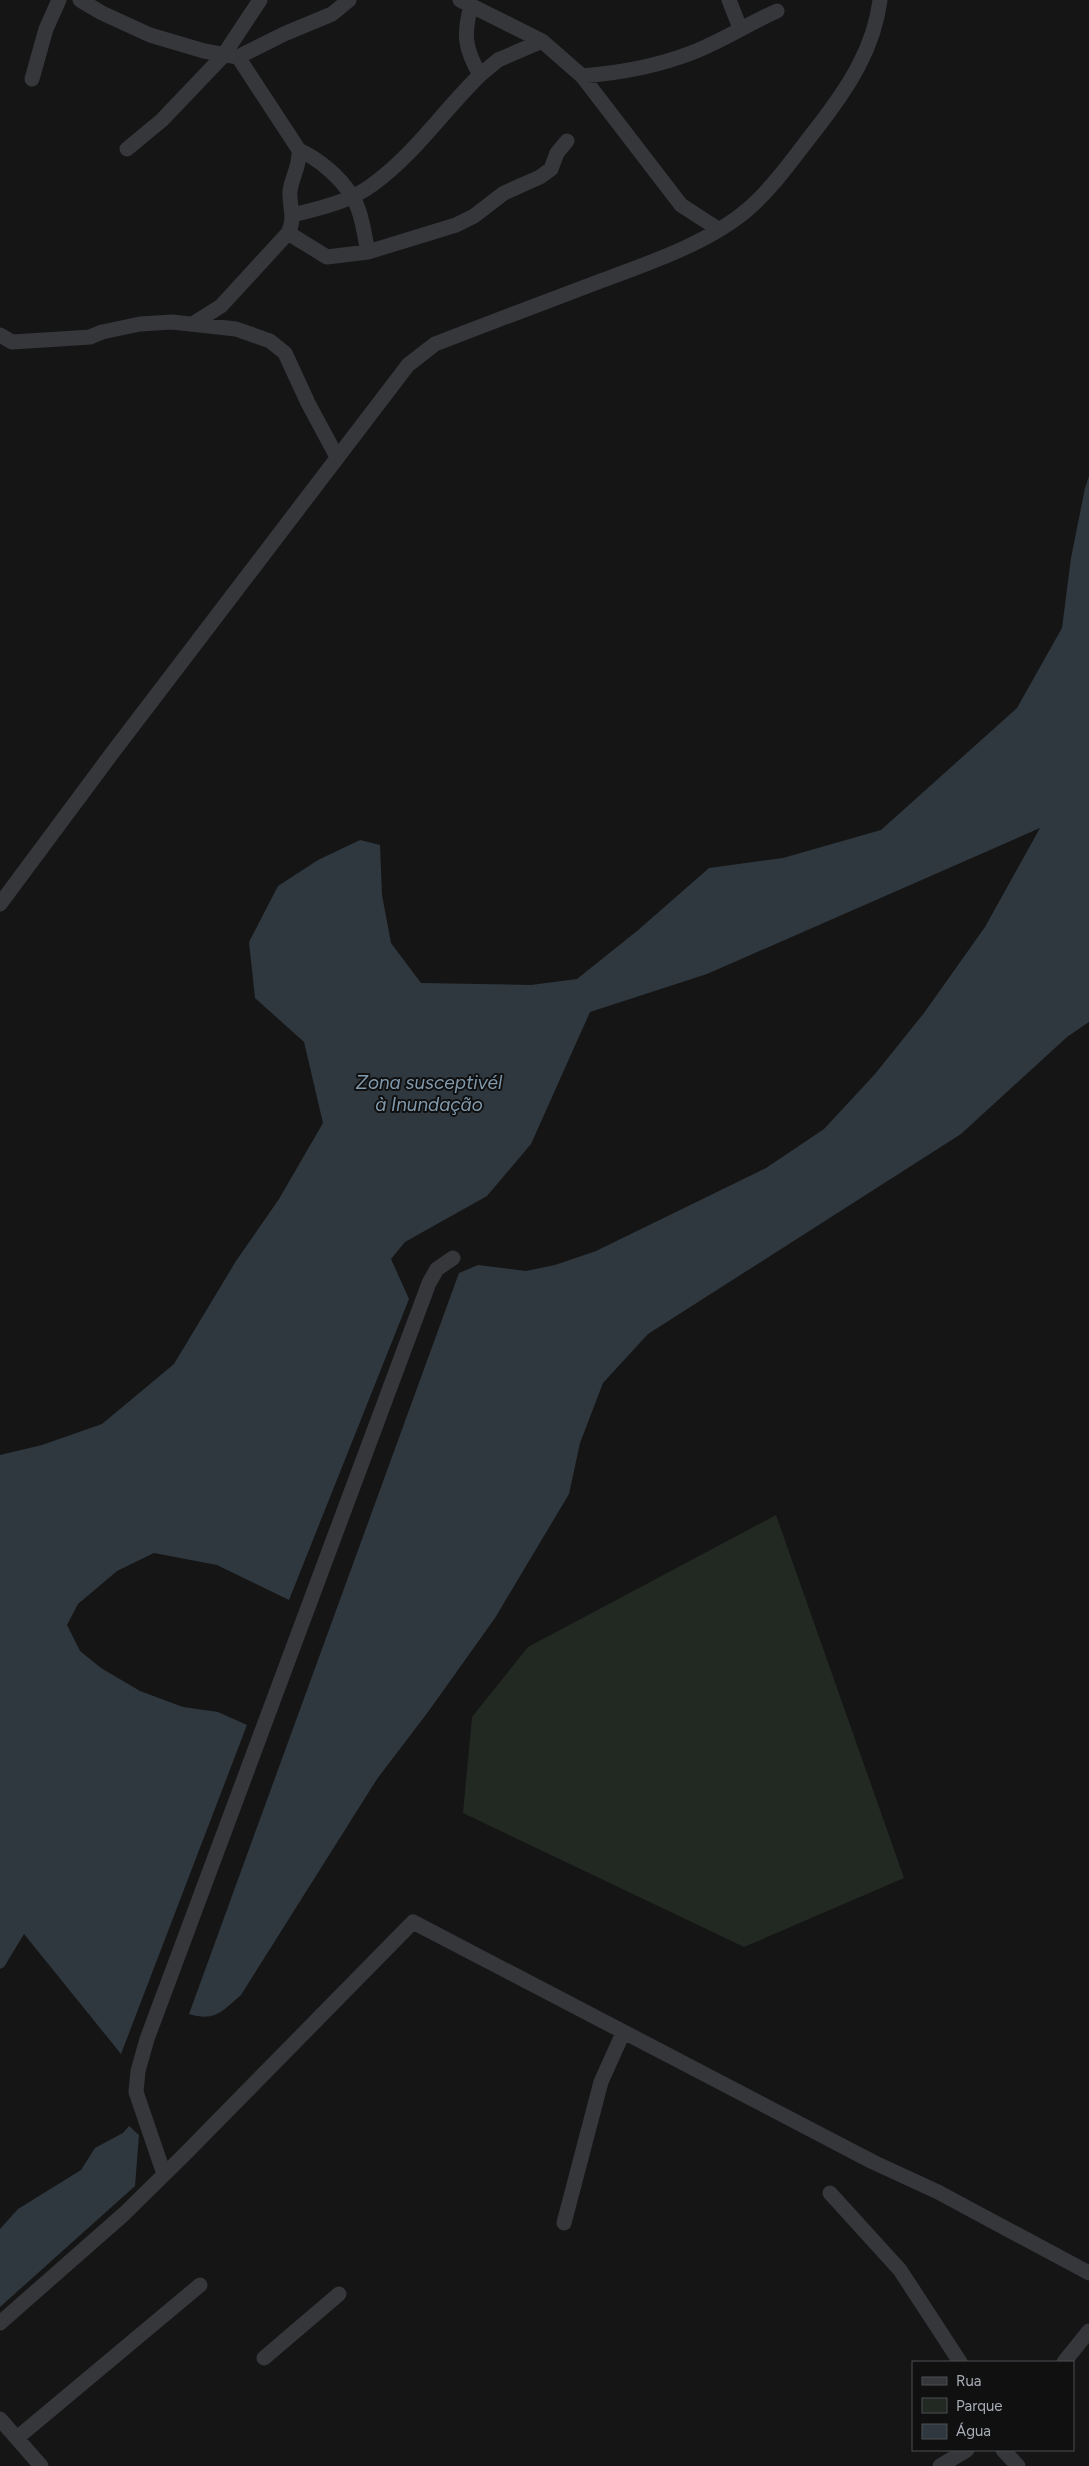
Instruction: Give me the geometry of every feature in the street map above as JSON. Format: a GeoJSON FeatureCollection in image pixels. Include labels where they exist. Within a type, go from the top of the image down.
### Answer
{"type":"FeatureCollection","features":[{"type":"Feature","properties":{"kind":"street"},"geometry":{"type":"LineString","coordinates":[[32,79],[46,30],[59,0]]}},
{"type":"Feature","properties":{"kind":"street"},"geometry":{"type":"LineString","coordinates":[[80,0],[102,13],[150,35],[223,56],[238,57],[284,34],[332,14],[349,0]]}},
{"type":"Feature","properties":{"kind":"street"},"geometry":{"type":"LineString","coordinates":[[127,149],[162,120],[223,56],[260,0]]}},
{"type":"Feature","properties":{"kind":"street"},"geometry":{"type":"LineString","coordinates":[[729,0],[740,28]]}},
{"type":"Feature","properties":{"kind":"street"},"geometry":{"type":"LineString","coordinates":[[0,904],[408,365],[435,344],[669,256],[746,211],[769,188],[833,107],[861,63],[878,16],[880,0]]}},
{"type":"Feature","properties":{"kind":"street"},"geometry":{"type":"LineString","coordinates":[[480,75],[470,57],[466,41],[466,3],[542,41],[582,76],[681,205],[718,229]]}},
{"type":"Feature","properties":{"kind":"street"},"geometry":{"type":"LineString","coordinates":[[582,76],[622,72],[654,66],[692,53],[777,11]]}},
{"type":"Feature","properties":{"kind":"street"},"geometry":{"type":"LineString","coordinates":[[293,215],[339,202],[371,186],[408,154],[480,75],[498,60],[542,41]]}},
{"type":"Feature","properties":{"kind":"street"},"geometry":{"type":"LineString","coordinates":[[194,323],[221,306],[288,233],[292,226],[293,215],[290,192],[300,162],[299,150],[238,57]]}},
{"type":"Feature","properties":{"kind":"street"},"geometry":{"type":"LineString","coordinates":[[288,233],[327,257],[368,252],[456,225],[474,216],[504,193],[540,177],[551,169],[557,153],[567,141]]}},
{"type":"Feature","properties":{"kind":"street"},"geometry":{"type":"LineString","coordinates":[[299,150],[315,157],[352,196],[359,213],[368,252]]}},
{"type":"Feature","properties":{"kind":"street"},"geometry":{"type":"LineString","coordinates":[[0,335],[12,342],[60,340],[90,337],[102,332],[140,324],[172,322],[236,329],[270,341],[286,353],[308,403],[337,457]]}},
{"type":"Feature","properties":{"kind":"street"},"geometry":{"type":"LineString","coordinates":[[164,2174],[136,2092],[138,2072],[147,2039],[429,1283],[438,1269],[452,1258]]}},
{"type":"Feature","properties":{"kind":"street"},"geometry":{"type":"LineString","coordinates":[[0,2323],[124,2214],[413,1922],[873,2162],[938,2192],[1089,2273]]}},
{"type":"Feature","properties":{"kind":"street"},"geometry":{"type":"LineString","coordinates":[[564,2222],[602,2082],[623,2033]]}},
{"type":"Feature","properties":{"kind":"street"},"geometry":{"type":"LineString","coordinates":[[830,2193],[900,2270],[959,2361]]}},
{"type":"Feature","properties":{"kind":"street"},"geometry":{"type":"LineString","coordinates":[[17,2438],[200,2285]]}},
{"type":"Feature","properties":{"kind":"street"},"geometry":{"type":"LineString","coordinates":[[264,2358],[339,2294]]}},
{"type":"Feature","properties":{"kind":"street"},"geometry":{"type":"LineString","coordinates":[[1065,2361],[1089,2331]]}},
{"type":"Feature","properties":{"kind":"street"},"geometry":{"type":"LineString","coordinates":[[0,2419],[41,2466]]}},
{"type":"Feature","properties":{"kind":"street"},"geometry":{"type":"LineString","coordinates":[[940,2466],[965,2451]]}},
{"type":"Feature","properties":{"kind":"street"},"geometry":{"type":"LineString","coordinates":[[1005,2451],[1018,2466]]}},
{"type":"Feature","properties":{"kind":"green space"},"geometry":{"type":"Polygon","coordinates":[[[776,1515],[904,1878],[744,1947],[463,1813],[472,1717],[528,1647],[776,1515]]]}},
{"type":"Feature","properties":{"kind":"water","name":"Zona susceptivél à Inundação"},"geometry":{"type":"Polygon","coordinates":[[[1089,476],[1089,1022],[1067,1037],[961,1134],[648,1334],[603,1383],[580,1443],[569,1494],[495,1618],[428,1712],[377,1779],[241,1995],[218,2014],[206,2017],[189,2014],[459,1273],[478,1265],[526,1271],[555,1265],[596,1251],[766,1168],[824,1129],[875,1074],[924,1013],[985,927],[1040,828],[707,974],[590,1012],[531,1144],[487,1196],[405,1242],[391,1259],[409,1299],[289,1600],[217,1565],[154,1553],[117,1571],[78,1604],[67,1625],[80,1651],[101,1668],[140,1691],[183,1707],[218,1712],[247,1725],[121,2054],[24,1934],[4,1967],[0,1969],[0,1455],[42,1445],[102,1424],[174,1364],[236,1261],[279,1199],[323,1123],[304,1042],[255,998],[249,942],[278,886],[318,860],[360,840],[380,845],[382,895],[391,943],[421,983],[531,985],[577,979],[637,931],[709,868],[783,858],[881,830],[1017,708],[1062,628],[1071,558],[1089,476]]]}},
{"type":"Feature","properties":{"kind":"water"},"geometry":{"type":"Polygon","coordinates":[[[129,2126],[139,2135],[135,2186],[0,2307],[0,2229],[18,2209],[81,2170],[95,2148],[123,2133],[129,2126]]]}}]}
